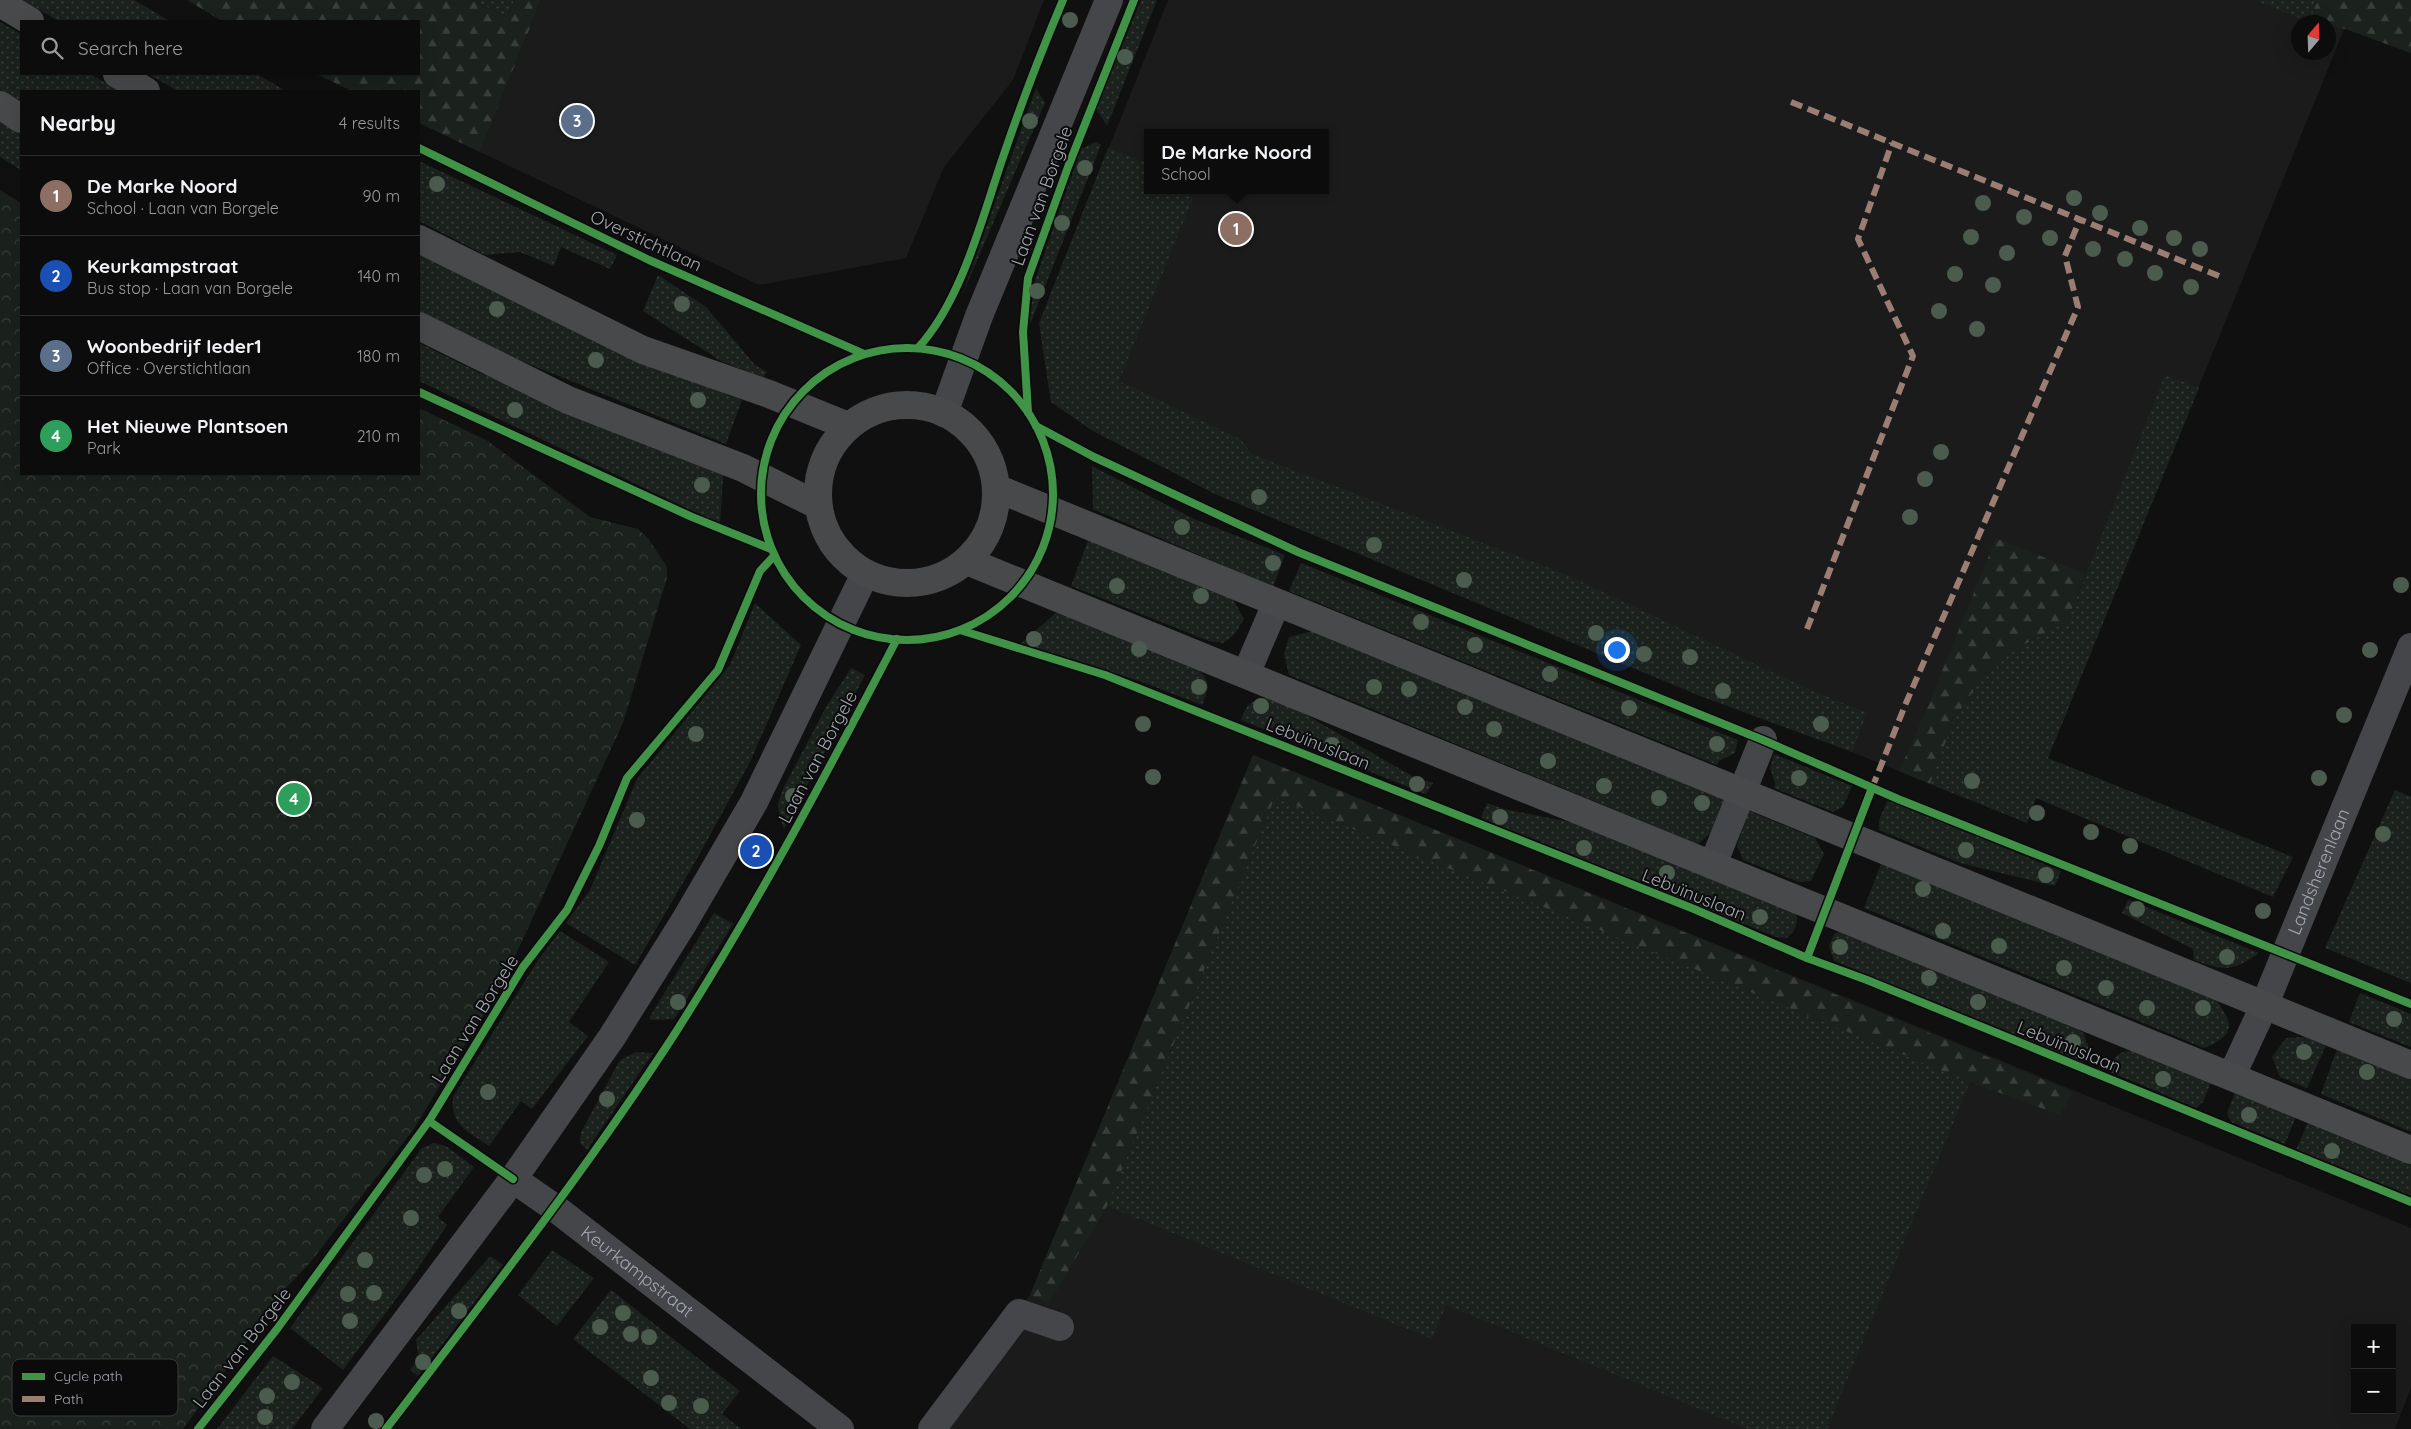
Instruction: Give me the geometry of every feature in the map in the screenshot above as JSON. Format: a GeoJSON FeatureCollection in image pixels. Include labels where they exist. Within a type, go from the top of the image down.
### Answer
{"type":"FeatureCollection","features":[{"type":"Feature","properties":{"kind":"main road"},"geometry":{"type":"LineString","coordinates":[[0,3],[28,20]]}},
{"type":"Feature","properties":{"kind":"main road"},"geometry":{"type":"LineString","coordinates":[[119,75],[144,90]]}},
{"type":"Feature","properties":{"kind":"main road"},"geometry":{"type":"LineString","coordinates":[[0,105],[20,118]]}},
{"type":"Feature","properties":{"kind":"main road"},"geometry":{"type":"LineString","coordinates":[[420,239],[644,350],[769,394],[848,426]]}},
{"type":"Feature","properties":{"kind":"main road"},"geometry":{"type":"LineString","coordinates":[[420,326],[568,400],[743,468],[817,504]]}},
{"type":"Feature","properties":{"kind":"main road"},"geometry":{"type":"LineString","coordinates":[[904,405],[925,406],[944,413],[961,423],[975,436],[986,452],[993,469],[996,488],[994,512],[987,535],[967,561],[936,579],[900,584],[865,574],[847,562],[832,545],[822,526],[817,504],[817,487],[820,469],[827,453],[848,426],[866,414],[884,407],[904,405]]}},
{"type":"Feature","properties":{"kind":"main road"},"geometry":{"type":"LineString","coordinates":[[996,488],[1276,604],[2411,1065]]}},
{"type":"Feature","properties":{"kind":"main road","name":"Lebuïnuslaan"},"geometry":{"type":"LineString","coordinates":[[967,561],[2232,1075],[2411,1150]]}},
{"type":"Feature","properties":{"kind":"street","name":"Laan van Borgele"},"geometry":{"type":"LineString","coordinates":[[944,413],[979,316],[1109,0]]}},
{"type":"Feature","properties":{"kind":"street","name":"Laan van Borgele"},"geometry":{"type":"LineString","coordinates":[[325,1429],[512,1179],[612,1037],[689,913],[754,802],[865,574]]}},
{"type":"Feature","properties":{"kind":"street"},"geometry":{"type":"LineString","coordinates":[[1246,674],[1276,604]]}},
{"type":"Feature","properties":{"kind":"street","name":"Landsherenlaan"},"geometry":{"type":"LineString","coordinates":[[2232,1075],[2264,1006],[2411,647]]}},
{"type":"Feature","properties":{"kind":"street","name":"Lebuïnuslaan"},"geometry":{"type":"LineString","coordinates":[[1713,864],[1763,740]]}},
{"type":"Feature","properties":{"kind":"street","name":"Keurkampstraat"},"geometry":{"type":"LineString","coordinates":[[512,1179],[555,1208],[840,1429]]}},
{"type":"Feature","properties":{"kind":"street"},"geometry":{"type":"LineString","coordinates":[[932,1429],[1019,1313],[1060,1327]]}},
{"type":"Feature","properties":{"kind":"shaded area"},"geometry":{"type":"Polygon","coordinates":[[[541,0],[1044,0],[1013,80],[944,167],[906,258],[759,285],[480,152],[541,0]]]}},
{"type":"Feature","properties":{"kind":"shaded area"},"geometry":{"type":"Polygon","coordinates":[[[1168,0],[2356,0],[2336,49],[2336,15],[2291,15],[2291,60],[2332,60],[2048,758],[2027,823],[1215,494],[1093,431],[1051,402],[1039,323],[1168,0]]]}},
{"type":"Feature","properties":{"kind":"shaded area"},"geometry":{"type":"Polygon","coordinates":[[[1253,755],[2411,1228],[2411,1388],[2395,1429],[939,1429],[927,1420],[1030,1295],[1253,755]]]}},
{"type":"Feature","properties":{"kind":"green space"},"geometry":{"type":"Polygon","coordinates":[[[22,0],[134,0],[168,20],[57,20],[22,0]]]}},
{"type":"Feature","properties":{"kind":"green space"},"geometry":{"type":"Polygon","coordinates":[[[187,0],[471,0],[508,17],[514,0],[541,0],[480,152],[420,123],[420,90],[350,90],[318,75],[420,75],[420,20],[220,20],[187,0]]]}},
{"type":"Feature","properties":{"kind":"green space"},"geometry":{"type":"Polygon","coordinates":[[[471,0],[514,0],[508,17],[471,0]]]}},
{"type":"Feature","properties":{"kind":"green space"},"geometry":{"type":"Polygon","coordinates":[[[1141,0],[1157,0],[1107,126],[1096,109],[1141,0]]]}},
{"type":"Feature","properties":{"kind":"green space"},"geometry":{"type":"Polygon","coordinates":[[[2255,0],[2318,0],[2312,15],[2292,15],[2255,0]]]}},
{"type":"Feature","properties":{"kind":"green space"},"geometry":{"type":"Polygon","coordinates":[[[2318,0],[2411,0],[2411,53],[2336,27],[2336,15],[2312,15],[2318,0]]]}},
{"type":"Feature","properties":{"kind":"green space"},"geometry":{"type":"Polygon","coordinates":[[[0,22],[20,33],[20,75],[92,75],[118,90],[20,90],[20,102],[0,90],[0,22]]]}},
{"type":"Feature","properties":{"kind":"green space"},"geometry":{"type":"Polygon","coordinates":[[[150,75],[259,75],[284,90],[176,90],[150,75]]]}},
{"type":"Feature","properties":{"kind":"green space"},"geometry":{"type":"Polygon","coordinates":[[[1036,88],[1045,103],[962,295],[1036,88]]]}},
{"type":"Feature","properties":{"kind":"green space"},"geometry":{"type":"Polygon","coordinates":[[[0,122],[20,134],[20,169],[0,157],[0,122]]]}},
{"type":"Feature","properties":{"kind":"green space"},"geometry":{"type":"Polygon","coordinates":[[[1096,142],[1101,145],[1029,327],[1035,280],[1081,149],[1096,142]]]}},
{"type":"Feature","properties":{"kind":"green space"},"geometry":{"type":"Polygon","coordinates":[[[1108,148],[1144,162],[1144,194],[1186,194],[1193,198],[1119,381],[1240,439],[1252,454],[1567,575],[1806,688],[1867,713],[1852,752],[1700,696],[1215,494],[1093,431],[1051,402],[1039,323],[1108,148]]]}},
{"type":"Feature","properties":{"kind":"green space"},"geometry":{"type":"Polygon","coordinates":[[[420,161],[617,255],[610,269],[561,247],[554,266],[520,252],[485,255],[420,222],[420,161]]]}},
{"type":"Feature","properties":{"kind":"green space"},"geometry":{"type":"Polygon","coordinates":[[[0,190],[20,202],[20,475],[420,475],[420,408],[488,441],[590,517],[638,529],[648,538],[667,567],[667,578],[623,723],[503,982],[413,1130],[309,1264],[285,1289],[183,1429],[0,1429],[0,190]]]}},
{"type":"Feature","properties":{"kind":"green space"},"geometry":{"type":"Polygon","coordinates":[[[420,252],[681,377],[742,400],[726,444],[507,355],[420,312],[420,252]]]}},
{"type":"Feature","properties":{"kind":"green space"},"geometry":{"type":"Polygon","coordinates":[[[658,275],[706,307],[755,365],[767,372],[763,378],[721,361],[643,311],[658,275]]]}},
{"type":"Feature","properties":{"kind":"green space"},"geometry":{"type":"Polygon","coordinates":[[[420,343],[480,373],[724,465],[720,524],[420,381],[420,343]]]}},
{"type":"Feature","properties":{"kind":"green space"},"geometry":{"type":"Polygon","coordinates":[[[2165,375],[2199,388],[2048,758],[2293,857],[2273,897],[2036,798],[2027,823],[1930,784],[1954,719],[1987,671],[2018,648],[2068,620],[2165,375]]]}},
{"type":"Feature","properties":{"kind":"green space"},"geometry":{"type":"Polygon","coordinates":[[[1092,466],[1194,519],[1285,555],[1273,587],[1093,509],[1092,466]]]}},
{"type":"Feature","properties":{"kind":"green space"},"geometry":{"type":"Polygon","coordinates":[[[1996,538],[2085,574],[2068,620],[2018,648],[1987,671],[1954,719],[1930,784],[1899,771],[1926,711],[1996,538]]]}},
{"type":"Feature","properties":{"kind":"green space"},"geometry":{"type":"Polygon","coordinates":[[[1088,540],[1233,599],[1244,619],[1234,635],[1223,643],[1209,641],[1071,586],[1088,540]]]}},
{"type":"Feature","properties":{"kind":"green space"},"geometry":{"type":"Polygon","coordinates":[[[1301,563],[1738,740],[1735,753],[1719,761],[1717,765],[1289,591],[1301,563]]]}},
{"type":"Feature","properties":{"kind":"green space"},"geometry":{"type":"Polygon","coordinates":[[[755,603],[801,645],[750,762],[698,857],[635,965],[566,923],[590,890],[637,779],[730,665],[755,603]]]}},
{"type":"Feature","properties":{"kind":"green space"},"geometry":{"type":"Polygon","coordinates":[[[1057,612],[1194,665],[1206,679],[1208,687],[1202,705],[1137,680],[1019,645],[1057,612]]]}},
{"type":"Feature","properties":{"kind":"green space"},"geometry":{"type":"Polygon","coordinates":[[[1313,631],[1725,800],[1712,832],[1698,844],[1289,675],[1284,654],[1289,637],[1313,631]]]}},
{"type":"Feature","properties":{"kind":"green space"},"geometry":{"type":"Polygon","coordinates":[[[851,668],[865,675],[784,829],[778,803],[784,787],[826,707],[851,668]]]}},
{"type":"Feature","properties":{"kind":"green space"},"geometry":{"type":"Polygon","coordinates":[[[1270,697],[1289,705],[1414,777],[1433,783],[1426,794],[1241,720],[1245,710],[1251,703],[1270,697]]]}},
{"type":"Feature","properties":{"kind":"green space"},"geometry":{"type":"Polygon","coordinates":[[[1774,754],[1852,786],[1843,807],[1833,812],[1774,788],[1775,783],[1770,768],[1774,754]]]}},
{"type":"Feature","properties":{"kind":"green space"},"geometry":{"type":"Polygon","coordinates":[[[1253,755],[2073,1092],[2060,1115],[1970,1082],[1275,797],[1107,1206],[1049,1303],[1030,1295],[1253,755]]]}},
{"type":"Feature","properties":{"kind":"green space"},"geometry":{"type":"Polygon","coordinates":[[[2395,790],[2411,797],[2411,983],[2325,948],[2395,790]]]}},
{"type":"Feature","properties":{"kind":"green space"},"geometry":{"type":"Polygon","coordinates":[[[1275,797],[1970,1082],[1827,1429],[1748,1429],[1446,1305],[1432,1339],[1107,1206],[1275,797]]]}},
{"type":"Feature","properties":{"kind":"green space"},"geometry":{"type":"Polygon","coordinates":[[[1888,800],[2061,871],[2055,886],[1960,863],[1879,830],[1879,820],[1888,800]]]}},
{"type":"Feature","properties":{"kind":"green space"},"geometry":{"type":"Polygon","coordinates":[[[1487,803],[1504,809],[1595,827],[1795,910],[1797,922],[1795,928],[1787,938],[1776,937],[1481,818],[1487,803]]]}},
{"type":"Feature","properties":{"kind":"green space"},"geometry":{"type":"Polygon","coordinates":[[[1749,811],[1815,838],[1824,854],[1811,881],[1799,882],[1743,860],[1737,845],[1749,811]]]}},
{"type":"Feature","properties":{"kind":"green space"},"geometry":{"type":"Polygon","coordinates":[[[1881,864],[2217,1001],[2229,1024],[2226,1034],[2221,1039],[2204,1048],[1864,908],[1881,864]]]}},
{"type":"Feature","properties":{"kind":"green space"},"geometry":{"type":"Polygon","coordinates":[[[2128,900],[2259,953],[2242,964],[2228,968],[2220,968],[2194,960],[2193,949],[2122,913],[2128,900]]]}},
{"type":"Feature","properties":{"kind":"green space"},"geometry":{"type":"Polygon","coordinates":[[[714,913],[733,924],[674,1019],[651,1020],[649,1018],[714,913]]]}},
{"type":"Feature","properties":{"kind":"green space"},"geometry":{"type":"Polygon","coordinates":[[[1843,929],[2071,1023],[2084,1034],[2089,1049],[2083,1062],[1834,961],[1829,946],[1834,934],[1843,929]]]}},
{"type":"Feature","properties":{"kind":"green space"},"geometry":{"type":"Polygon","coordinates":[[[560,931],[609,962],[569,1022],[588,1036],[532,1109],[521,1101],[489,1146],[462,1127],[454,1115],[453,1097],[538,960],[560,931]]]}},
{"type":"Feature","properties":{"kind":"green space"},"geometry":{"type":"Polygon","coordinates":[[[2360,993],[2411,1014],[2411,1047],[2349,1022],[2360,993]]]}},
{"type":"Feature","properties":{"kind":"green space"},"geometry":{"type":"Polygon","coordinates":[[[2304,1037],[2326,1045],[2307,1088],[2280,1077],[2272,1057],[2286,1038],[2304,1037]]]}},
{"type":"Feature","properties":{"kind":"green space"},"geometry":{"type":"Polygon","coordinates":[[[2337,1049],[2411,1079],[2411,1132],[2321,1094],[2337,1049]]]}},
{"type":"Feature","properties":{"kind":"green space"},"geometry":{"type":"Polygon","coordinates":[[[2138,1050],[2212,1080],[2203,1102],[2196,1108],[2108,1071],[2118,1054],[2138,1050]]]}},
{"type":"Feature","properties":{"kind":"green space"},"geometry":{"type":"Polygon","coordinates":[[[636,1052],[653,1053],[587,1150],[580,1143],[581,1132],[620,1060],[636,1052]]]}},
{"type":"Feature","properties":{"kind":"green space"},"geometry":{"type":"Polygon","coordinates":[[[2236,1090],[2297,1114],[2285,1144],[2231,1122],[2227,1113],[2236,1090]]]}},
{"type":"Feature","properties":{"kind":"green space"},"geometry":{"type":"Polygon","coordinates":[[[2309,1120],[2411,1161],[2411,1196],[2296,1150],[2309,1120]]]}},
{"type":"Feature","properties":{"kind":"green space"},"geometry":{"type":"Polygon","coordinates":[[[434,1143],[446,1146],[474,1167],[438,1217],[447,1225],[408,1283],[343,1370],[290,1328],[422,1148],[434,1143]]]}},
{"type":"Feature","properties":{"kind":"green space"},"geometry":{"type":"Polygon","coordinates":[[[552,1250],[594,1278],[557,1326],[518,1295],[552,1250]]]}},
{"type":"Feature","properties":{"kind":"green space"},"geometry":{"type":"Polygon","coordinates":[[[490,1256],[503,1265],[418,1376],[410,1370],[419,1358],[416,1340],[490,1256]]]}},
{"type":"Feature","properties":{"kind":"green space"},"geometry":{"type":"Polygon","coordinates":[[[611,1290],[740,1391],[722,1414],[741,1429],[690,1429],[573,1339],[611,1290]]]}},
{"type":"Feature","properties":{"kind":"green space"},"geometry":{"type":"Polygon","coordinates":[[[273,1356],[323,1388],[292,1429],[217,1429],[273,1356]]]}},
{"type":"Feature","properties":{"kind":"marked path"},"geometry":{"type":"LineString","coordinates":[[1791,102],[2219,276]]}},
{"type":"Feature","properties":{"kind":"marked path"},"geometry":{"type":"LineString","coordinates":[[1807,629],[1913,356],[1858,239],[1892,143]]}},
{"type":"Feature","properties":{"kind":"marked path"},"geometry":{"type":"LineString","coordinates":[[1872,788],[1906,703],[2078,307],[2065,256],[2080,219]]}},
{"type":"Feature","properties":{"kind":"cycle path"},"geometry":{"type":"LineString","coordinates":[[918,348],[933,329],[959,283],[1024,98],[1063,0]]}},
{"type":"Feature","properties":{"kind":"cycle path"},"geometry":{"type":"LineString","coordinates":[[1028,412],[1023,332],[1028,278],[1068,167],[1134,0]]}},
{"type":"Feature","properties":{"kind":"cycle path","name":"Overstichtlaan"},"geometry":{"type":"LineString","coordinates":[[420,148],[649,260],[864,354]]}},
{"type":"Feature","properties":{"kind":"cycle path"},"geometry":{"type":"LineString","coordinates":[[907,348],[949,354],[976,365],[1000,381],[1020,401],[1036,425],[1047,452],[1053,494],[1047,536],[1036,563],[1020,587],[1000,607],[976,623],[949,634],[907,640],[865,634],[838,623],[814,607],[794,587],[778,563],[767,536],[761,494],[767,452],[778,425],[794,401],[814,381],[838,365],[865,354],[907,348]]}},
{"type":"Feature","properties":{"kind":"cycle path"},"geometry":{"type":"LineString","coordinates":[[420,392],[692,517],[771,549]]}},
{"type":"Feature","properties":{"kind":"cycle path"},"geometry":{"type":"LineString","coordinates":[[1036,426],[1094,457],[1298,552],[1763,740],[1898,799],[2411,1004]]}},
{"type":"Feature","properties":{"kind":"cycle path"},"geometry":{"type":"LineString","coordinates":[[198,1429],[277,1329],[429,1121],[523,967],[567,910],[599,846],[627,778],[718,670],[760,571],[774,556]]}},
{"type":"Feature","properties":{"kind":"cycle path"},"geometry":{"type":"LineString","coordinates":[[960,630],[1105,675],[1694,909],[1807,958],[1867,980],[2411,1202]]}},
{"type":"Feature","properties":{"kind":"cycle path"},"geometry":{"type":"LineString","coordinates":[[386,1429],[570,1186],[674,1035],[762,889],[897,639]]}},
{"type":"Feature","properties":{"kind":"cycle path"},"geometry":{"type":"LineString","coordinates":[[1807,958],[1872,788]]}},
{"type":"Feature","properties":{"kind":"cycle path"},"geometry":{"type":"LineString","coordinates":[[429,1121],[513,1179]]}},
{"type":"Feature","properties":{"kind":"place","name":"Woonbedrijf Ieder1"},"geometry":{"type":"Point","coordinates":[577,121]}},
{"type":"Feature","properties":{"kind":"place","name":"De Marke Noord"},"geometry":{"type":"Point","coordinates":[1236,229]}},
{"type":"Feature","properties":{"kind":"place","name":"Het Nieuwe Plantsoen"},"geometry":{"type":"Point","coordinates":[294,799]}},
{"type":"Feature","properties":{"kind":"place","name":"Keurkampstraat"},"geometry":{"type":"Point","coordinates":[756,851]}}]}
